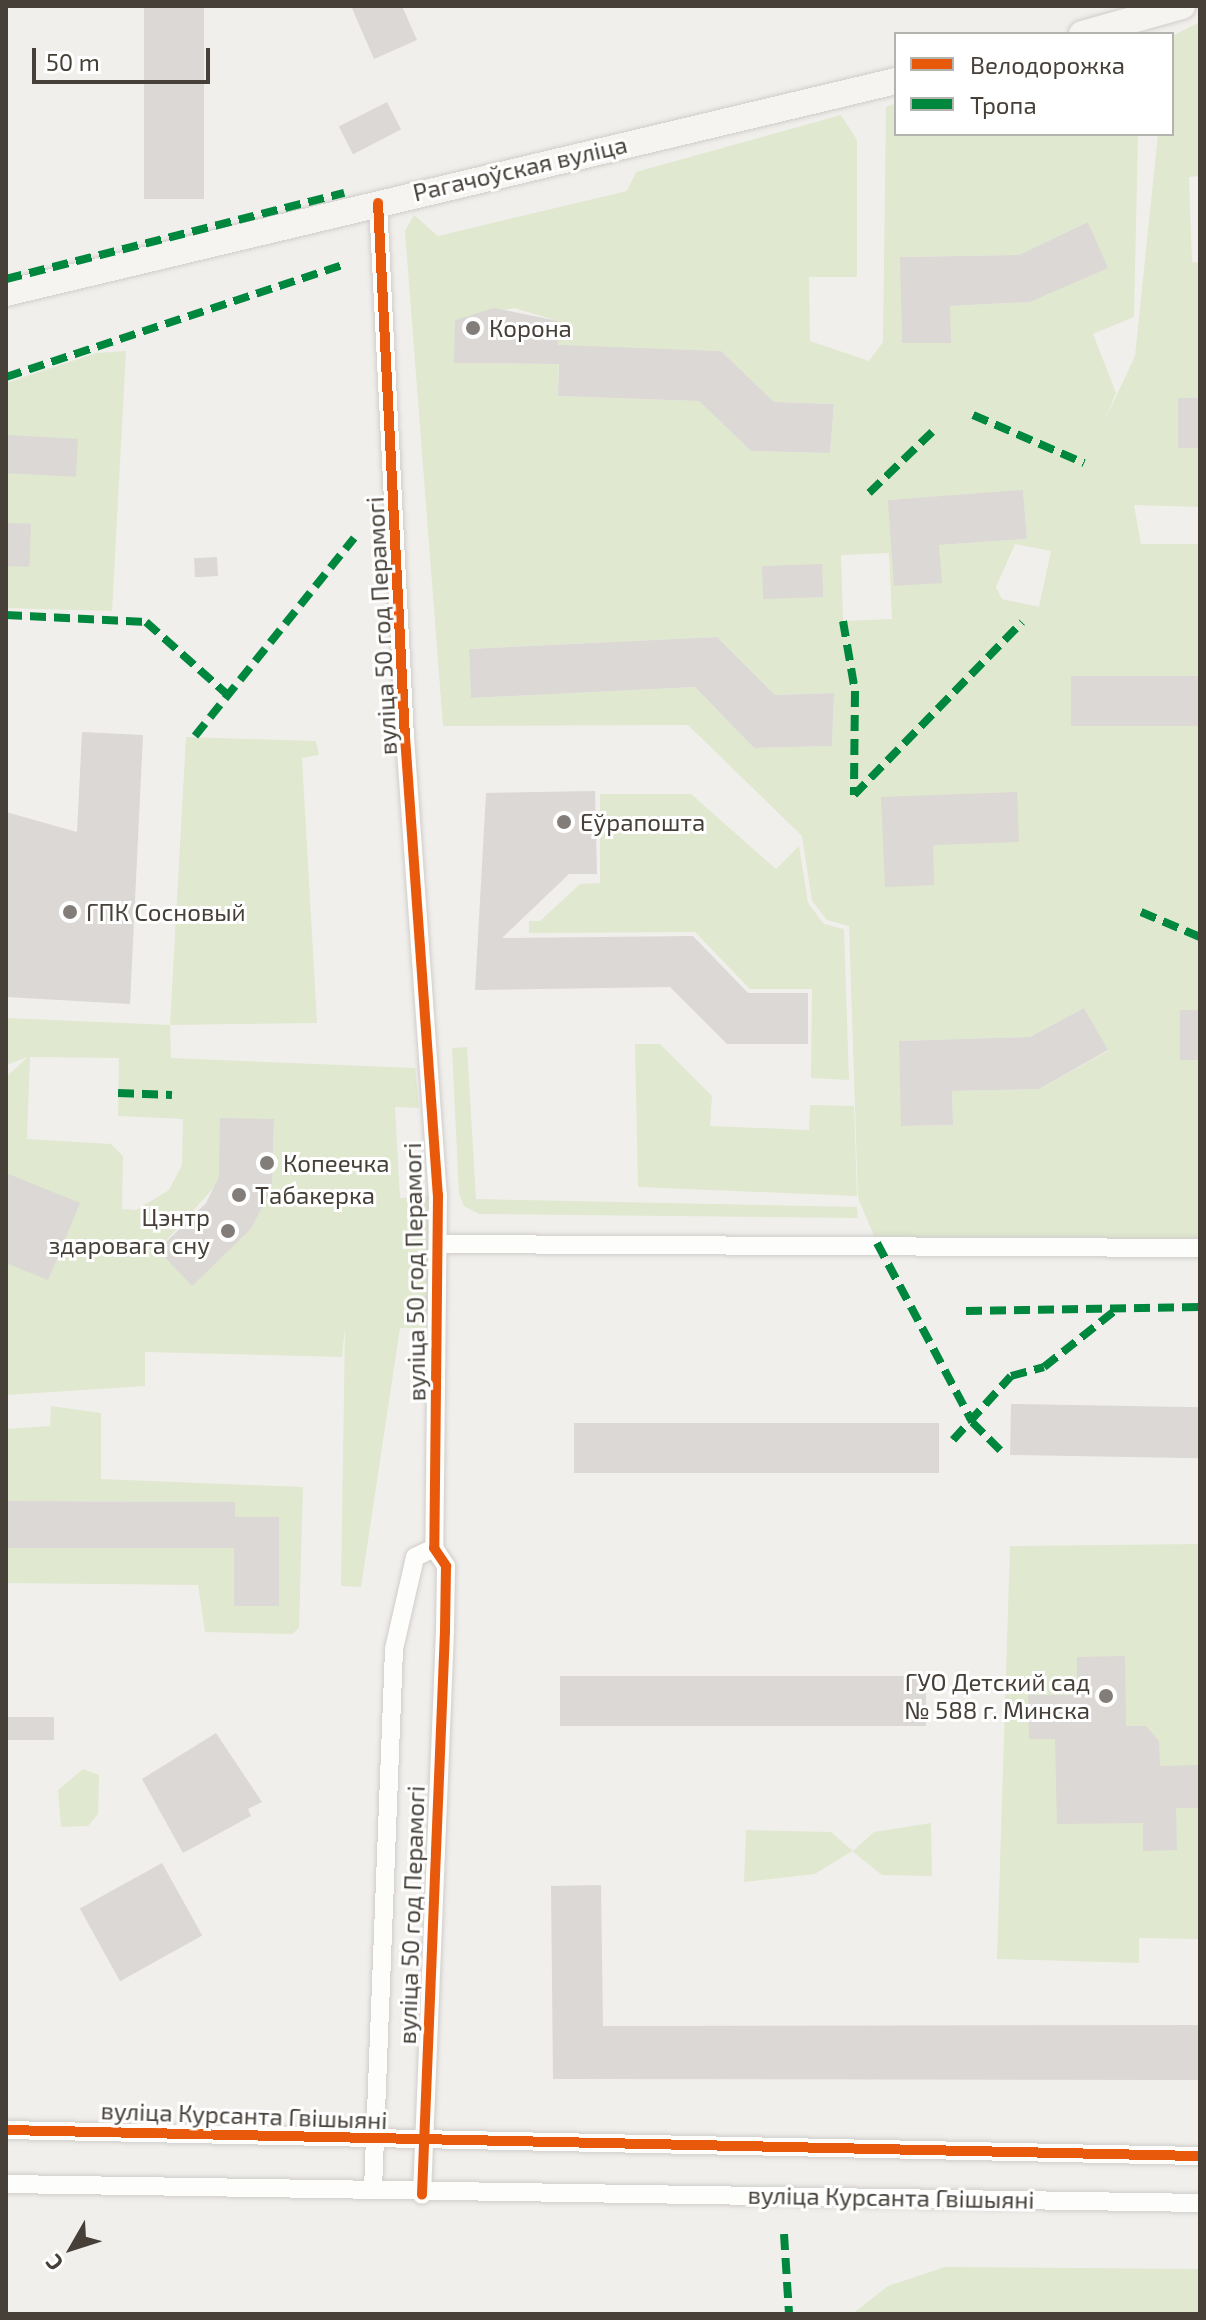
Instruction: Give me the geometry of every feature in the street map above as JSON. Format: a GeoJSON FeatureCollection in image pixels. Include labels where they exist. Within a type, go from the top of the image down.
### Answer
{"type":"FeatureCollection","features":[{"type":"Feature","properties":{"kind":"street"},"geometry":{"type":"LineString","coordinates":[[1089,32],[1182,6]]}},
{"type":"Feature","properties":{"kind":"street","name":"Рагачоўская вуліца"},"geometry":{"type":"LineString","coordinates":[[6,293],[894,81]]}},
{"type":"Feature","properties":{"kind":"street","name":"вуліца 50 год Перамогі"},"geometry":{"type":"LineString","coordinates":[[378,203],[438,1244],[434,1548],[446,1566],[421,2141],[422,2195]]}},
{"type":"Feature","properties":{"kind":"street"},"geometry":{"type":"LineString","coordinates":[[438,1244],[1200,1248]]}},
{"type":"Feature","properties":{"kind":"street","name":"вуліца 50 год Перамогі"},"geometry":{"type":"LineString","coordinates":[[373,2189],[394,1649],[415,1557],[434,1548]]}},
{"type":"Feature","properties":{"kind":"street","name":"вуліца Курсанта Гвішыяні"},"geometry":{"type":"LineString","coordinates":[[6,2130],[1200,2156]]}},
{"type":"Feature","properties":{"kind":"street","name":"вуліца Курсанта Гвішыяні"},"geometry":{"type":"LineString","coordinates":[[6,2184],[373,2189],[422,2195],[1200,2203]]}},
{"type":"Feature","properties":{"kind":"green space"},"geometry":{"type":"Polygon","coordinates":[[[1200,22],[1200,176],[1189,177],[1192,262],[1200,263],[1200,398],[1178,398],[1179,448],[1200,447],[1200,507],[1134,505],[1141,544],[1200,544],[1200,676],[1072,676],[1072,726],[1200,725],[1200,1010],[1180,1011],[1182,1060],[1200,1060],[1200,1248],[877,1243],[858,1198],[849,926],[827,920],[812,901],[802,836],[688,725],[443,726],[405,231],[414,215],[438,236],[627,191],[636,172],[841,115],[857,140],[857,277],[809,277],[810,341],[869,361],[883,342],[886,107],[894,104],[894,136],[1138,136],[1134,317],[1093,334],[1116,393],[1104,422],[1135,356],[1158,136],[1174,136],[1174,35],[1200,22]],[[1088,222],[1019,255],[901,257],[902,343],[950,343],[950,306],[1030,302],[1107,268],[1088,222]],[[514,308],[455,320],[455,363],[558,364],[558,321],[514,308]],[[559,346],[558,396],[699,401],[751,451],[830,453],[834,404],[774,402],[721,351],[559,346]],[[1023,491],[889,500],[895,586],[941,582],[939,545],[1027,539],[1023,491]],[[1015,544],[996,587],[1002,599],[1039,607],[1051,551],[1015,544]],[[889,553],[841,555],[843,621],[892,619],[889,553]],[[717,637],[469,649],[471,698],[695,687],[754,748],[832,746],[834,693],[775,695],[717,637]],[[1084,1008],[1030,1037],[899,1041],[902,1126],[953,1125],[952,1091],[1039,1089],[1108,1051],[1084,1008]]]}},
{"type":"Feature","properties":{"kind":"green space"},"geometry":{"type":"Polygon","coordinates":[[[126,351],[112,611],[6,608],[6,383],[96,353],[126,351]]]}},
{"type":"Feature","properties":{"kind":"green space"},"geometry":{"type":"Polygon","coordinates":[[[186,737],[316,741],[319,755],[302,758],[317,1023],[170,1025],[186,737]]]}},
{"type":"Feature","properties":{"kind":"green space"},"geometry":{"type":"Polygon","coordinates":[[[600,794],[691,794],[776,869],[799,846],[808,903],[824,924],[844,929],[849,1080],[811,1078],[812,989],[750,989],[695,932],[529,933],[529,921],[540,921],[580,884],[600,883],[600,794]]]}},
{"type":"Feature","properties":{"kind":"green space"},"geometry":{"type":"Polygon","coordinates":[[[6,1018],[170,1025],[171,1058],[415,1068],[419,1108],[395,1107],[400,1198],[438,1195],[439,1328],[400,1328],[361,1587],[341,1586],[345,1327],[342,1357],[145,1352],[145,1386],[6,1395],[6,1077],[28,1057],[6,1065],[6,1018]],[[30,1057],[27,1139],[111,1144],[123,1156],[122,1209],[136,1210],[169,1190],[182,1165],[183,1119],[118,1116],[119,1058],[30,1057]],[[274,1120],[158,1250],[192,1285],[251,1229],[272,1188],[274,1120]]]}},
{"type":"Feature","properties":{"kind":"green space"},"geometry":{"type":"Polygon","coordinates":[[[635,1044],[660,1044],[712,1096],[710,1126],[809,1130],[810,1105],[854,1106],[857,1196],[638,1187],[635,1044]]]}},
{"type":"Feature","properties":{"kind":"green space"},"geometry":{"type":"Polygon","coordinates":[[[467,1047],[476,1199],[857,1207],[858,1218],[479,1214],[464,1206],[459,1194],[452,1048],[467,1047]]]}},
{"type":"Feature","properties":{"kind":"green space"},"geometry":{"type":"Polygon","coordinates":[[[51,1406],[101,1413],[101,1479],[303,1487],[299,1628],[292,1634],[205,1632],[198,1585],[6,1583],[6,1548],[234,1548],[235,1606],[279,1606],[279,1518],[235,1517],[235,1502],[6,1501],[6,1429],[50,1426],[51,1406]]]}},
{"type":"Feature","properties":{"kind":"green space","name":"ГУО Детский сад № 588 г. Минска"},"geometry":{"type":"Polygon","coordinates":[[[1200,1544],[1200,1939],[1139,1938],[1139,1963],[997,1959],[1010,1546],[1200,1544]]]}},
{"type":"Feature","properties":{"kind":"green space"},"geometry":{"type":"Polygon","coordinates":[[[83,1769],[99,1775],[98,1814],[88,1826],[61,1827],[58,1790],[83,1769]]]}},
{"type":"Feature","properties":{"kind":"green space"},"geometry":{"type":"Polygon","coordinates":[[[931,1823],[932,1876],[882,1875],[852,1851],[815,1874],[744,1882],[746,1830],[831,1832],[853,1851],[874,1832],[931,1823]]]}},
{"type":"Feature","properties":{"kind":"green space"},"geometry":{"type":"Polygon","coordinates":[[[945,2267],[1200,2269],[1200,2314],[852,2314],[888,2286],[945,2267]]]}},
{"type":"Feature","properties":{"kind":"building"},"geometry":{"type":"Polygon","coordinates":[[[144,6],[204,6],[204,199],[144,199],[144,6]]]}},
{"type":"Feature","properties":{"kind":"building"},"geometry":{"type":"Polygon","coordinates":[[[351,6],[402,6],[417,40],[374,59],[351,6]]]}},
{"type":"Feature","properties":{"kind":"building"},"geometry":{"type":"Polygon","coordinates":[[[387,102],[401,130],[353,154],[339,127],[387,102]]]}},
{"type":"Feature","properties":{"kind":"building"},"geometry":{"type":"Polygon","coordinates":[[[1088,222],[1108,268],[1030,302],[950,306],[951,343],[902,343],[900,257],[1019,255],[1088,222]]]}},
{"type":"Feature","properties":{"kind":"building"},"geometry":{"type":"Polygon","coordinates":[[[494,308],[558,321],[558,345],[721,351],[774,402],[834,404],[830,453],[751,451],[699,401],[558,396],[559,364],[454,363],[455,320],[494,308]]]}},
{"type":"Feature","properties":{"kind":"building"},"geometry":{"type":"Polygon","coordinates":[[[1178,398],[1200,398],[1200,448],[1178,448],[1178,398]]]}},
{"type":"Feature","properties":{"kind":"building"},"geometry":{"type":"Polygon","coordinates":[[[6,435],[78,439],[76,477],[6,473],[6,435]]]}},
{"type":"Feature","properties":{"kind":"building"},"geometry":{"type":"Polygon","coordinates":[[[1023,490],[1027,539],[939,545],[942,583],[894,586],[888,500],[1023,490]]]}},
{"type":"Feature","properties":{"kind":"building"},"geometry":{"type":"Polygon","coordinates":[[[6,523],[31,524],[29,567],[6,566],[6,523]]]}},
{"type":"Feature","properties":{"kind":"building"},"geometry":{"type":"Polygon","coordinates":[[[217,557],[218,576],[195,577],[194,558],[217,557]]]}},
{"type":"Feature","properties":{"kind":"building"},"geometry":{"type":"Polygon","coordinates":[[[822,564],[823,597],[763,599],[762,566],[822,564]]]}},
{"type":"Feature","properties":{"kind":"building"},"geometry":{"type":"Polygon","coordinates":[[[717,637],[775,695],[834,693],[832,746],[754,748],[695,687],[471,698],[469,649],[717,637]]]}},
{"type":"Feature","properties":{"kind":"building"},"geometry":{"type":"Polygon","coordinates":[[[1071,676],[1200,676],[1200,726],[1071,726],[1071,676]]]}},
{"type":"Feature","properties":{"kind":"building","name":"ГПК Сосновый"},"geometry":{"type":"Polygon","coordinates":[[[82,732],[143,735],[130,1004],[6,997],[6,812],[77,832],[82,732]]]}},
{"type":"Feature","properties":{"kind":"building"},"geometry":{"type":"Polygon","coordinates":[[[595,791],[597,874],[569,874],[502,938],[693,936],[748,993],[808,993],[808,1044],[727,1044],[670,987],[475,990],[486,793],[595,791]]]}},
{"type":"Feature","properties":{"kind":"building"},"geometry":{"type":"Polygon","coordinates":[[[1017,792],[1019,842],[933,845],[934,885],[885,887],[881,797],[1017,792]]]}},
{"type":"Feature","properties":{"kind":"building"},"geometry":{"type":"Polygon","coordinates":[[[1084,1008],[1108,1050],[1039,1089],[952,1091],[953,1125],[901,1126],[899,1041],[1030,1037],[1084,1008]]]}},
{"type":"Feature","properties":{"kind":"building"},"geometry":{"type":"Polygon","coordinates":[[[1180,1010],[1200,1010],[1200,1060],[1180,1060],[1180,1010]]]}},
{"type":"Feature","properties":{"kind":"building","name":"Табакерка"},"geometry":{"type":"Polygon","coordinates":[[[220,1118],[274,1119],[272,1188],[251,1229],[192,1286],[158,1250],[206,1203],[219,1177],[220,1118]]]}},
{"type":"Feature","properties":{"kind":"building"},"geometry":{"type":"Polygon","coordinates":[[[6,1173],[80,1203],[48,1280],[6,1263],[6,1173]]]}},
{"type":"Feature","properties":{"kind":"building"},"geometry":{"type":"Polygon","coordinates":[[[1011,1404],[1200,1407],[1199,1458],[1010,1455],[1011,1404]]]}},
{"type":"Feature","properties":{"kind":"building"},"geometry":{"type":"Polygon","coordinates":[[[574,1423],[939,1423],[939,1473],[574,1473],[574,1423]]]}},
{"type":"Feature","properties":{"kind":"building"},"geometry":{"type":"Polygon","coordinates":[[[6,1501],[235,1502],[235,1517],[279,1517],[279,1606],[234,1606],[234,1548],[6,1548],[6,1501]]]}},
{"type":"Feature","properties":{"kind":"building","name":"ГУО Детский сад № 588 г. Минска"},"geometry":{"type":"Polygon","coordinates":[[[1125,1656],[1126,1726],[1146,1726],[1159,1741],[1160,1766],[1200,1765],[1200,1808],[1176,1808],[1177,1850],[1143,1851],[1143,1823],[1057,1824],[1055,1739],[1029,1739],[1028,1695],[1077,1695],[1077,1657],[1125,1656]]]}},
{"type":"Feature","properties":{"kind":"building"},"geometry":{"type":"Polygon","coordinates":[[[560,1676],[926,1676],[926,1726],[560,1726],[560,1676]]]}},
{"type":"Feature","properties":{"kind":"building"},"geometry":{"type":"Polygon","coordinates":[[[6,1717],[54,1717],[54,1740],[6,1740],[6,1717]]]}},
{"type":"Feature","properties":{"kind":"building"},"geometry":{"type":"Polygon","coordinates":[[[216,1733],[262,1802],[248,1809],[251,1816],[183,1853],[142,1779],[216,1733]]]}},
{"type":"Feature","properties":{"kind":"building"},"geometry":{"type":"Polygon","coordinates":[[[162,1863],[202,1936],[120,1981],[80,1909],[162,1863]]]}},
{"type":"Feature","properties":{"kind":"building"},"geometry":{"type":"Polygon","coordinates":[[[601,1885],[603,2026],[1200,2025],[1200,2080],[553,2079],[551,1886],[601,1885]]]}},
{"type":"Feature","properties":{"kind":"marked path"},"geometry":{"type":"LineString","coordinates":[[6,279],[344,193]]}},
{"type":"Feature","properties":{"kind":"marked path"},"geometry":{"type":"LineString","coordinates":[[6,377],[345,264]]}},
{"type":"Feature","properties":{"kind":"marked path"},"geometry":{"type":"LineString","coordinates":[[973,415],[1084,463]]}},
{"type":"Feature","properties":{"kind":"marked path"},"geometry":{"type":"LineString","coordinates":[[869,493],[932,432]]}},
{"type":"Feature","properties":{"kind":"marked path"},"geometry":{"type":"LineString","coordinates":[[195,736],[354,538]]}},
{"type":"Feature","properties":{"kind":"marked path"},"geometry":{"type":"LineString","coordinates":[[6,615],[146,622],[228,695]]}},
{"type":"Feature","properties":{"kind":"marked path"},"geometry":{"type":"LineString","coordinates":[[843,621],[855,691],[854,795]]}},
{"type":"Feature","properties":{"kind":"marked path"},"geometry":{"type":"LineString","coordinates":[[854,795],[1022,622]]}},
{"type":"Feature","properties":{"kind":"marked path"},"geometry":{"type":"LineString","coordinates":[[1141,912],[1200,937]]}},
{"type":"Feature","properties":{"kind":"marked path"},"geometry":{"type":"LineString","coordinates":[[118,1093],[172,1095]]}},
{"type":"Feature","properties":{"kind":"marked path"},"geometry":{"type":"LineString","coordinates":[[877,1243],[972,1422],[1000,1450]]}},
{"type":"Feature","properties":{"kind":"marked path"},"geometry":{"type":"LineString","coordinates":[[966,1311],[1200,1307]]}},
{"type":"Feature","properties":{"kind":"marked path"},"geometry":{"type":"LineString","coordinates":[[953,1440],[1011,1376],[1044,1367],[1117,1309]]}},
{"type":"Feature","properties":{"kind":"marked path"},"geometry":{"type":"LineString","coordinates":[[784,2234],[789,2314]]}},
{"type":"Feature","properties":{"kind":"cycle path"},"geometry":{"type":"LineString","coordinates":[[378,203],[405,737],[438,1195],[434,1548],[446,1566],[445,1631],[422,2195]]}},
{"type":"Feature","properties":{"kind":"cycle path"},"geometry":{"type":"LineString","coordinates":[[6,2130],[1200,2156]]}},
{"type":"Feature","properties":{"kind":"place","name":"Корона"},"geometry":{"type":"Point","coordinates":[473,328]}},
{"type":"Feature","properties":{"kind":"place","name":"Еўрапошта"},"geometry":{"type":"Point","coordinates":[564,822]}},
{"type":"Feature","properties":{"kind":"place","name":"ГПК Сосновый"},"geometry":{"type":"Point","coordinates":[70,912]}},
{"type":"Feature","properties":{"kind":"place","name":"Копеечка"},"geometry":{"type":"Point","coordinates":[267,1163]}},
{"type":"Feature","properties":{"kind":"place","name":"Табакерка"},"geometry":{"type":"Point","coordinates":[239,1195]}},
{"type":"Feature","properties":{"kind":"place","name":"Цэнтр здаровага сну"},"geometry":{"type":"Point","coordinates":[228,1231]}},
{"type":"Feature","properties":{"kind":"place","name":"ГУО Детский сад № 588 г. Минска"},"geometry":{"type":"Point","coordinates":[1106,1696]}}]}
